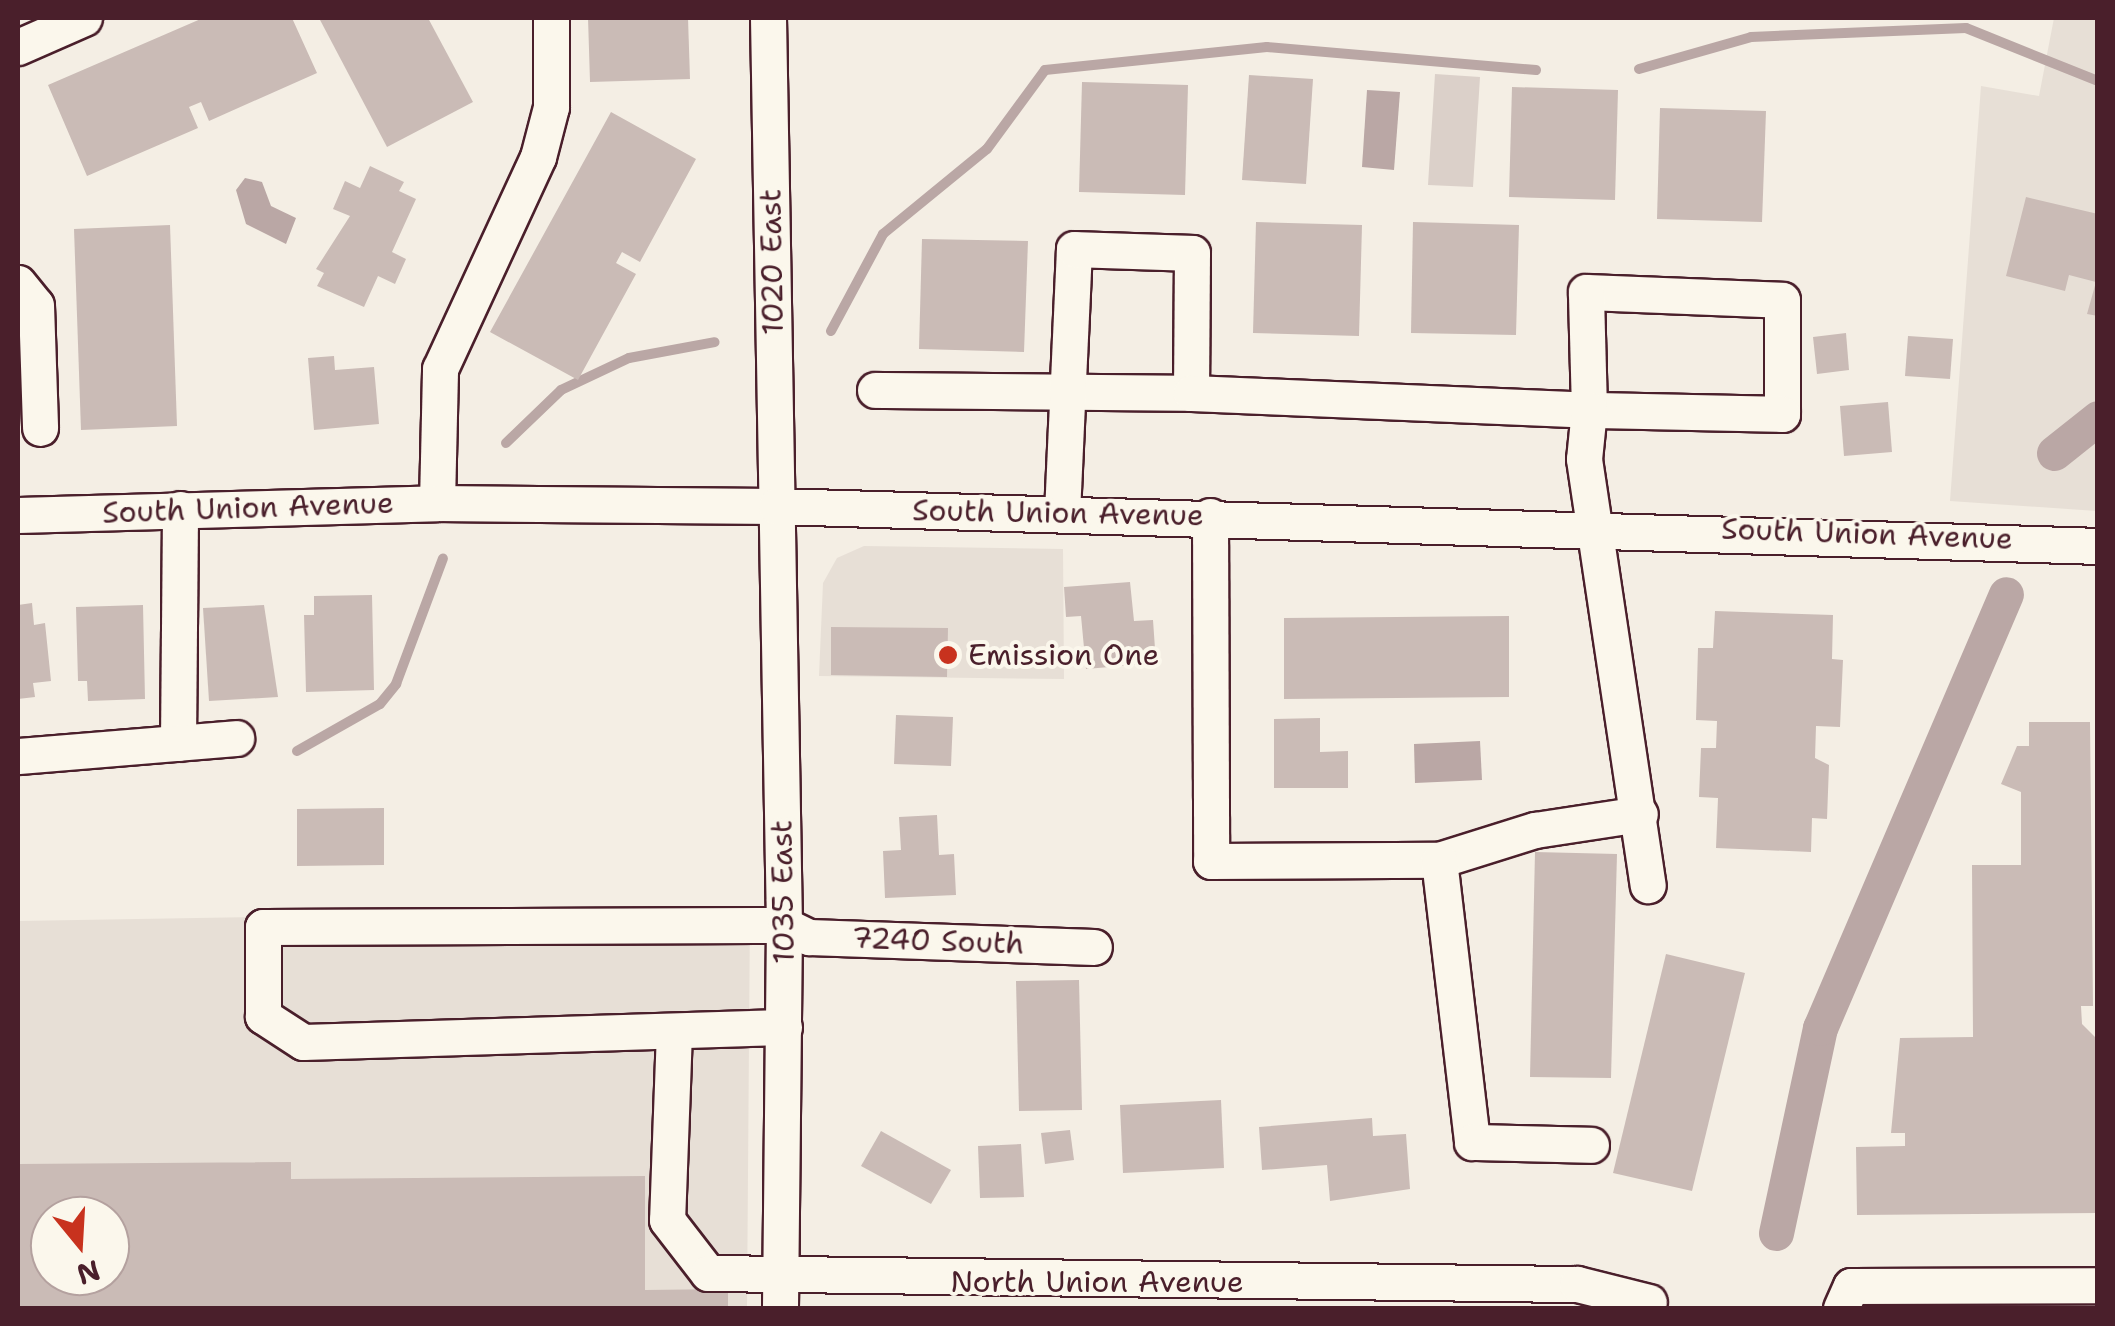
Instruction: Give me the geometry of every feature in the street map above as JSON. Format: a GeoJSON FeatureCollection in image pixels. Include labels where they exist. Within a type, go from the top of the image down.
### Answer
{"type":"FeatureCollection","features":[{"type":"Feature","properties":{"kind":"street"},"geometry":{"type":"LineString","coordinates":[[18,47],[84,18]]}},
{"type":"Feature","properties":{"kind":"street"},"geometry":{"type":"LineString","coordinates":[[437,502],[440,370],[538,158],[551,107],[550,18]]}},
{"type":"Feature","properties":{"kind":"street","name":"1020 East"},"geometry":{"type":"LineString","coordinates":[[768,18],[776,506]]}},
{"type":"Feature","properties":{"kind":"street"},"geometry":{"type":"LineString","coordinates":[[1062,513],[1074,249],[1192,253],[1191,393]]}},
{"type":"Feature","properties":{"kind":"street"},"geometry":{"type":"LineString","coordinates":[[18,282],[36,305],[40,428]]}},
{"type":"Feature","properties":{"kind":"street"},"geometry":{"type":"LineString","coordinates":[[875,390],[1066,388],[1589,410],[1782,414],[1782,300],[1586,292],[1589,410],[1584,459],[1600,525],[1648,885]]}},
{"type":"Feature","properties":{"kind":"street","name":"South Union Avenue"},"geometry":{"type":"LineString","coordinates":[[18,515],[437,502],[776,506],[1600,525],[2098,546]]}},
{"type":"Feature","properties":{"kind":"street","name":"1035 East"},"geometry":{"type":"LineString","coordinates":[[776,506],[784,925],[782,1293]]}},
{"type":"Feature","properties":{"kind":"street"},"geometry":{"type":"LineString","coordinates":[[178,743],[180,509]]}},
{"type":"Feature","properties":{"kind":"street"},"geometry":{"type":"LineString","coordinates":[[1210,516],[1211,861],[1439,860],[1535,830],[1640,814]]}},
{"type":"Feature","properties":{"kind":"street"},"geometry":{"type":"LineString","coordinates":[[18,756],[236,738]]}},
{"type":"Feature","properties":{"kind":"street"},"geometry":{"type":"LineString","coordinates":[[1439,860],[1472,1142],[1591,1146]]}},
{"type":"Feature","properties":{"kind":"street"},"geometry":{"type":"LineString","coordinates":[[784,925],[263,927],[263,1016],[303,1042],[784,1028]]}},
{"type":"Feature","properties":{"kind":"street","name":"7240 South"},"geometry":{"type":"LineString","coordinates":[[784,925],[809,937],[1094,946]]}},
{"type":"Feature","properties":{"kind":"street","name":"North Union Avenue"},"geometry":{"type":"LineString","coordinates":[[674,1031],[667,1220],[708,1273],[782,1293],[1577,1284],[1648,1302]]}},
{"type":"Feature","properties":{"kind":"street"},"geometry":{"type":"LineString","coordinates":[[1846,1297],[2098,1285]]}},
{"type":"Feature","properties":{"kind":"shaded area"},"geometry":{"type":"Polygon","coordinates":[[[2054,18],[2097,18],[2097,511],[1950,501],[1981,86],[2039,96],[2054,18]]]}},
{"type":"Feature","properties":{"kind":"shaded area"},"geometry":{"type":"Polygon","coordinates":[[[1435,74],[1480,77],[1473,187],[1428,185],[1435,74]]]}},
{"type":"Feature","properties":{"kind":"shaded area"},"geometry":{"type":"Polygon","coordinates":[[[1367,90],[1400,92],[1394,170],[1362,167],[1367,90]]]}},
{"type":"Feature","properties":{"kind":"shaded area"},"geometry":{"type":"Polygon","coordinates":[[[245,178],[262,182],[271,206],[296,218],[286,244],[246,224],[236,190],[245,178]]]}},
{"type":"Feature","properties":{"kind":"shaded area"},"geometry":{"type":"Polygon","coordinates":[[[864,546],[1063,549],[1064,679],[819,676],[823,583],[837,558],[864,546]]]}},
{"type":"Feature","properties":{"kind":"shaded area"},"geometry":{"type":"Polygon","coordinates":[[[1480,741],[1482,780],[1415,783],[1414,744],[1480,741]]]}},
{"type":"Feature","properties":{"kind":"shaded area"},"geometry":{"type":"Polygon","coordinates":[[[750,909],[747,1308],[18,1308],[18,921],[750,909]]]}},
{"type":"Feature","properties":{"kind":"building"},"geometry":{"type":"Polygon","coordinates":[[[203,18],[292,18],[317,73],[209,121],[201,102],[189,107],[198,128],[87,176],[48,85],[203,18]]]}},
{"type":"Feature","properties":{"kind":"building"},"geometry":{"type":"Polygon","coordinates":[[[319,18],[428,18],[473,102],[387,147],[319,18]]]}},
{"type":"Feature","properties":{"kind":"building"},"geometry":{"type":"Polygon","coordinates":[[[588,18],[688,18],[690,79],[590,82],[588,18]]]}},
{"type":"Feature","properties":{"kind":"building"},"geometry":{"type":"Polygon","coordinates":[[[1249,75],[1313,79],[1306,184],[1242,180],[1249,75]]]}},
{"type":"Feature","properties":{"kind":"building"},"geometry":{"type":"Polygon","coordinates":[[[1082,82],[1188,85],[1185,195],[1079,192],[1082,82]]]}},
{"type":"Feature","properties":{"kind":"building"},"geometry":{"type":"Polygon","coordinates":[[[1512,87],[1618,90],[1615,200],[1509,197],[1512,87]]]}},
{"type":"Feature","properties":{"kind":"building"},"geometry":{"type":"Polygon","coordinates":[[[1660,108],[1766,111],[1762,222],[1657,219],[1660,108]]]}},
{"type":"Feature","properties":{"kind":"building"},"geometry":{"type":"Polygon","coordinates":[[[611,112],[696,159],[640,262],[622,252],[616,263],[636,274],[578,380],[490,332],[611,112]]]}},
{"type":"Feature","properties":{"kind":"building"},"geometry":{"type":"Polygon","coordinates":[[[370,166],[404,182],[399,191],[416,199],[392,252],[406,259],[395,284],[378,276],[364,307],[317,286],[324,273],[316,269],[350,216],[333,209],[345,181],[360,188],[370,166]]]}},
{"type":"Feature","properties":{"kind":"building"},"geometry":{"type":"Polygon","coordinates":[[[2026,197],[2098,214],[2098,316],[2087,314],[2096,282],[2069,275],[2065,291],[2006,276],[2026,197]]]}},
{"type":"Feature","properties":{"kind":"building"},"geometry":{"type":"Polygon","coordinates":[[[1256,222],[1362,225],[1359,336],[1253,333],[1256,222]]]}},
{"type":"Feature","properties":{"kind":"building"},"geometry":{"type":"Polygon","coordinates":[[[1413,222],[1519,225],[1516,335],[1411,333],[1413,222]]]}},
{"type":"Feature","properties":{"kind":"building"},"geometry":{"type":"Polygon","coordinates":[[[170,225],[177,426],[81,430],[74,229],[170,225]]]}},
{"type":"Feature","properties":{"kind":"building"},"geometry":{"type":"Polygon","coordinates":[[[922,239],[1028,241],[1024,352],[919,349],[922,239]]]}},
{"type":"Feature","properties":{"kind":"building"},"geometry":{"type":"Polygon","coordinates":[[[1846,333],[1849,370],[1817,374],[1813,337],[1846,333]]]}},
{"type":"Feature","properties":{"kind":"building"},"geometry":{"type":"Polygon","coordinates":[[[1908,336],[1953,339],[1950,379],[1905,376],[1908,336]]]}},
{"type":"Feature","properties":{"kind":"building"},"geometry":{"type":"Polygon","coordinates":[[[334,356],[335,370],[374,367],[379,424],[314,430],[308,358],[334,356]]]}},
{"type":"Feature","properties":{"kind":"building"},"geometry":{"type":"Polygon","coordinates":[[[1888,402],[1892,452],[1844,456],[1840,406],[1888,402]]]}},
{"type":"Feature","properties":{"kind":"building"},"geometry":{"type":"Polygon","coordinates":[[[1130,582],[1134,621],[1153,620],[1156,663],[1086,669],[1081,616],[1066,617],[1064,587],[1130,582]]]}},
{"type":"Feature","properties":{"kind":"building"},"geometry":{"type":"Polygon","coordinates":[[[372,595],[374,690],[306,692],[304,615],[314,615],[314,596],[372,595]]]}},
{"type":"Feature","properties":{"kind":"building"},"geometry":{"type":"Polygon","coordinates":[[[32,603],[34,625],[45,623],[51,681],[33,683],[35,697],[18,699],[18,605],[32,603]]]}},
{"type":"Feature","properties":{"kind":"building"},"geometry":{"type":"Polygon","coordinates":[[[143,605],[145,699],[88,701],[87,681],[78,681],[76,607],[143,605]]]}},
{"type":"Feature","properties":{"kind":"building"},"geometry":{"type":"Polygon","coordinates":[[[264,605],[278,697],[209,701],[203,608],[264,605]]]}},
{"type":"Feature","properties":{"kind":"building"},"geometry":{"type":"Polygon","coordinates":[[[1715,611],[1833,615],[1832,659],[1843,660],[1840,727],[1816,726],[1815,758],[1829,765],[1827,819],[1812,818],[1811,852],[1716,848],[1718,798],[1699,797],[1701,748],[1716,748],[1717,721],[1696,720],[1698,648],[1713,648],[1715,611]]]}},
{"type":"Feature","properties":{"kind":"building"},"geometry":{"type":"Polygon","coordinates":[[[1509,616],[1509,697],[1284,699],[1284,618],[1509,616]]]}},
{"type":"Feature","properties":{"kind":"building"},"geometry":{"type":"Polygon","coordinates":[[[831,627],[948,628],[947,677],[831,675],[831,627]]]}},
{"type":"Feature","properties":{"kind":"building"},"geometry":{"type":"Polygon","coordinates":[[[896,715],[953,717],[951,766],[894,764],[896,715]]]}},
{"type":"Feature","properties":{"kind":"building"},"geometry":{"type":"Polygon","coordinates":[[[1320,718],[1320,752],[1348,751],[1348,788],[1274,788],[1274,719],[1320,718]]]}},
{"type":"Feature","properties":{"kind":"building"},"geometry":{"type":"Polygon","coordinates":[[[2029,722],[2090,722],[2093,1006],[2081,1006],[2082,1024],[2098,1040],[2098,1213],[1857,1215],[1856,1147],[1905,1146],[1905,1133],[1891,1133],[1900,1038],[1973,1037],[1972,865],[2021,865],[2021,792],[2001,784],[2017,746],[2029,746],[2029,722]]]}},
{"type":"Feature","properties":{"kind":"building"},"geometry":{"type":"Polygon","coordinates":[[[384,808],[384,865],[297,866],[297,809],[384,808]]]}},
{"type":"Feature","properties":{"kind":"building"},"geometry":{"type":"Polygon","coordinates":[[[937,815],[939,855],[954,854],[956,895],[885,898],[883,851],[901,850],[899,817],[937,815]]]}},
{"type":"Feature","properties":{"kind":"building"},"geometry":{"type":"Polygon","coordinates":[[[1535,852],[1617,854],[1611,1078],[1530,1077],[1535,852]]]}},
{"type":"Feature","properties":{"kind":"building"},"geometry":{"type":"Polygon","coordinates":[[[1666,954],[1745,973],[1692,1191],[1613,1173],[1666,954]]]}},
{"type":"Feature","properties":{"kind":"building"},"geometry":{"type":"Polygon","coordinates":[[[1079,980],[1082,1110],[1019,1111],[1016,981],[1079,980]]]}},
{"type":"Feature","properties":{"kind":"building"},"geometry":{"type":"Polygon","coordinates":[[[1221,1100],[1224,1168],[1123,1173],[1120,1105],[1221,1100]]]}},
{"type":"Feature","properties":{"kind":"building"},"geometry":{"type":"Polygon","coordinates":[[[1372,1118],[1373,1136],[1406,1134],[1410,1189],[1330,1201],[1327,1165],[1262,1170],[1259,1127],[1372,1118]]]}},
{"type":"Feature","properties":{"kind":"building"},"geometry":{"type":"Polygon","coordinates":[[[1070,1130],[1074,1160],[1045,1164],[1041,1133],[1070,1130]]]}},
{"type":"Feature","properties":{"kind":"building"},"geometry":{"type":"Polygon","coordinates":[[[881,1131],[951,1170],[931,1204],[861,1166],[881,1131]]]}},
{"type":"Feature","properties":{"kind":"building"},"geometry":{"type":"Polygon","coordinates":[[[1021,1144],[1024,1197],[980,1198],[978,1146],[1021,1144]]]}},
{"type":"Feature","properties":{"kind":"building"},"geometry":{"type":"Polygon","coordinates":[[[291,1162],[291,1179],[645,1176],[645,1290],[728,1289],[728,1308],[18,1308],[18,1164],[291,1162]]]}},
{"type":"Feature","properties":{"kind":"waterway"},"geometry":{"type":"LineString","coordinates":[[1639,69],[1751,37],[1966,28],[2098,81]]}},
{"type":"Feature","properties":{"kind":"waterway"},"geometry":{"type":"LineString","coordinates":[[831,331],[883,234],[987,149],[1045,70],[1267,47],[1536,70]]}},
{"type":"Feature","properties":{"kind":"waterway"},"geometry":{"type":"LineString","coordinates":[[506,443],[561,390],[629,358],[715,342]]}},
{"type":"Feature","properties":{"kind":"waterway"},"geometry":{"type":"LineString","coordinates":[[2054,453],[2098,418]]}},
{"type":"Feature","properties":{"kind":"waterway"},"geometry":{"type":"LineString","coordinates":[[297,751],[380,704],[396,684],[443,558]]}},
{"type":"Feature","properties":{"kind":"waterway"},"geometry":{"type":"LineString","coordinates":[[1776,1233],[1820,1028],[2006,594]]}},
{"type":"Feature","properties":{"kind":"place","name":"Emission One"},"geometry":{"type":"Point","coordinates":[948,655]}}]}
